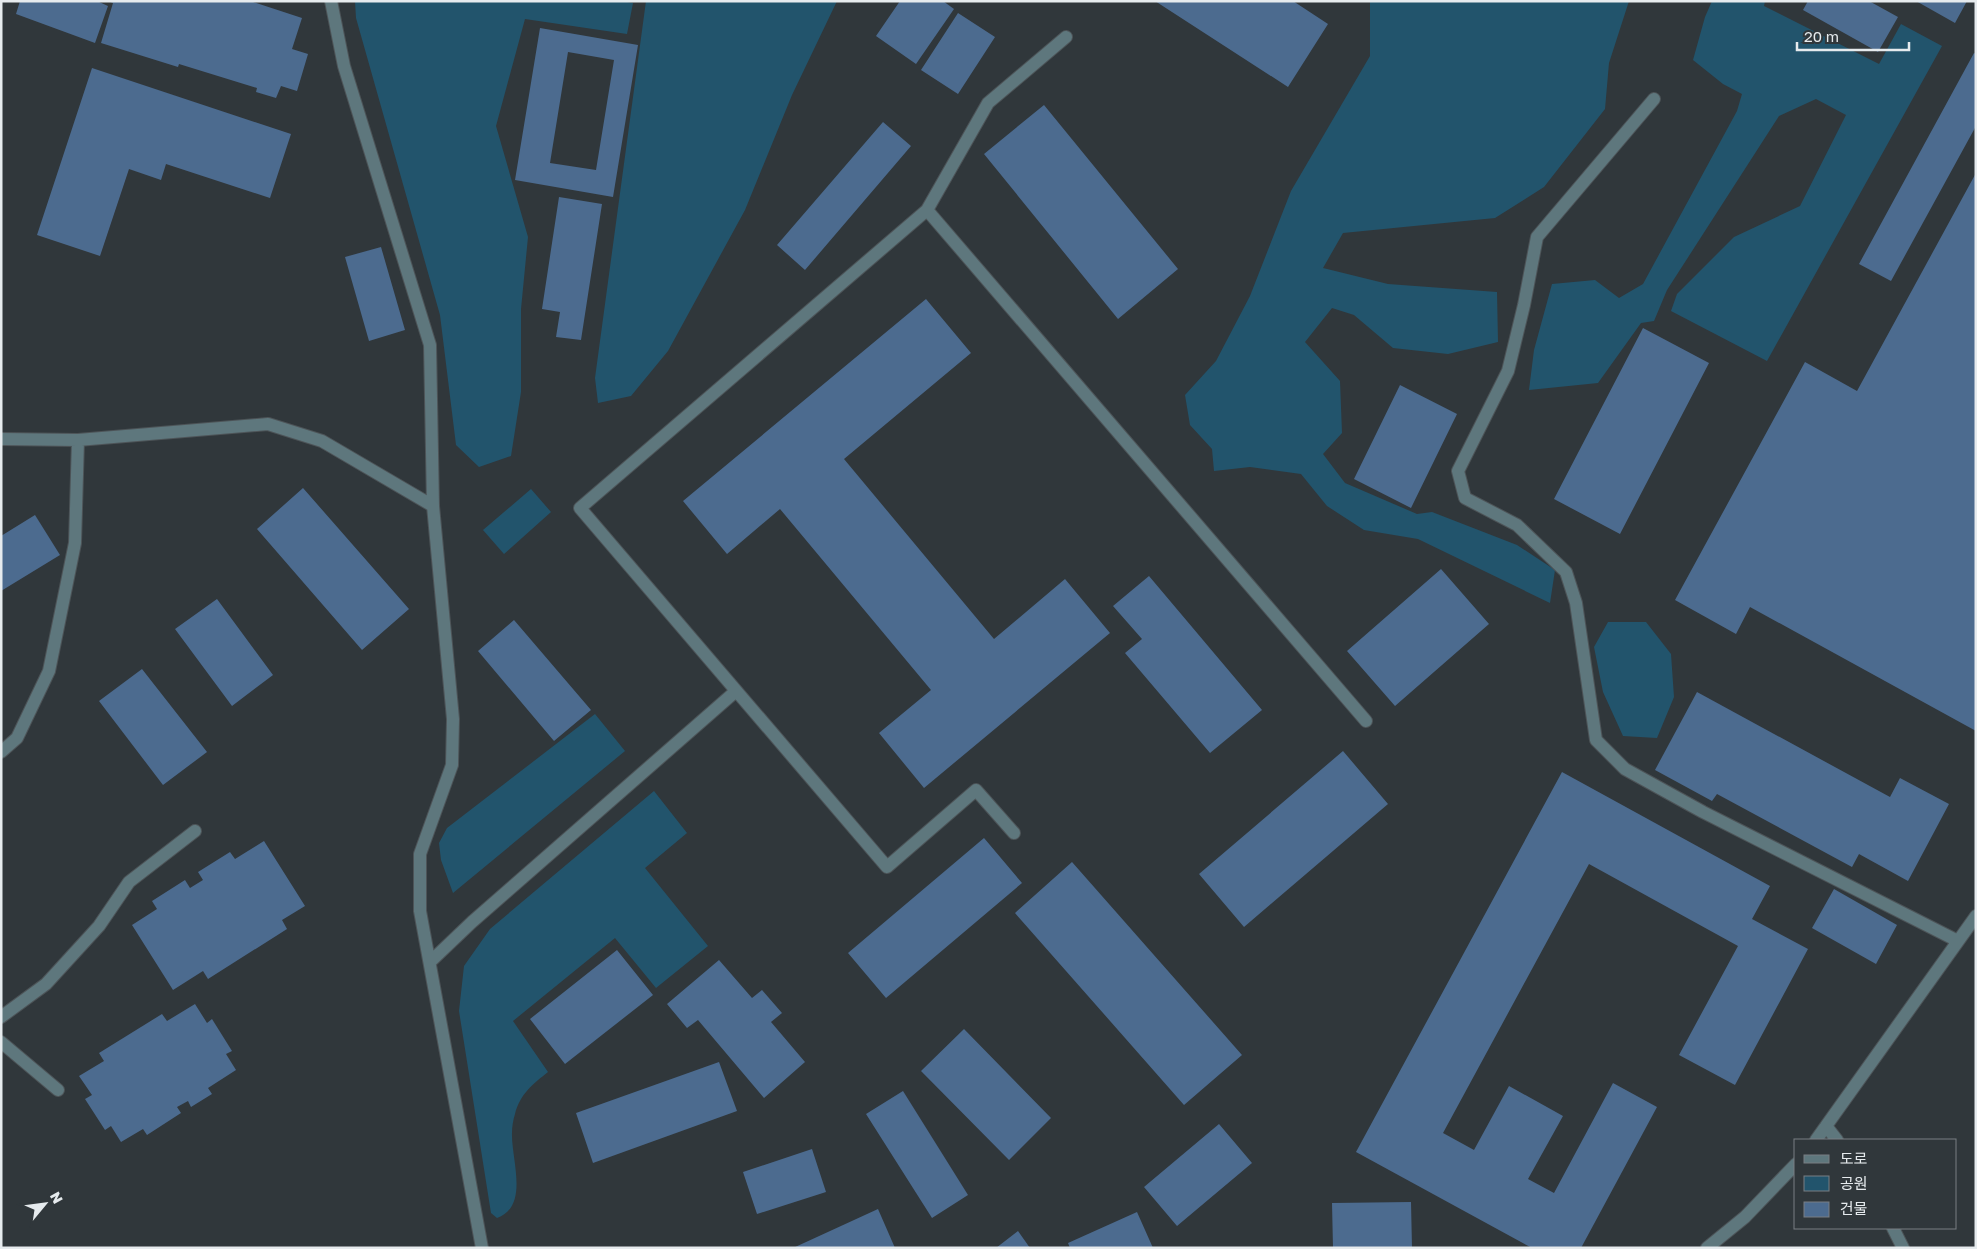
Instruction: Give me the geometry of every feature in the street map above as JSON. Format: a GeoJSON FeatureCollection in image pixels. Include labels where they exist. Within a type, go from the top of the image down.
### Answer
{"type":"FeatureCollection","features":[{"type":"Feature","properties":{"kind":"street"},"geometry":{"type":"LineString","coordinates":[[331,1],[344,66],[430,345],[433,506],[453,719],[452,765],[420,854],[420,911],[482,1248]]}},
{"type":"Feature","properties":{"kind":"street"},"geometry":{"type":"LineString","coordinates":[[1014,833],[976,790],[887,867],[580,508],[927,210],[988,103],[1066,37]]}},
{"type":"Feature","properties":{"kind":"street"},"geometry":{"type":"LineString","coordinates":[[1654,99],[1537,237],[1524,305],[1508,371],[1458,471],[1465,498],[1517,526],[1566,572],[1576,603],[1596,740],[1625,769],[1703,812],[1958,941]]}},
{"type":"Feature","properties":{"kind":"street"},"geometry":{"type":"LineString","coordinates":[[927,210],[1366,721]]}},
{"type":"Feature","properties":{"kind":"street"},"geometry":{"type":"LineString","coordinates":[[1,439],[78,440],[268,424],[322,441],[433,506]]}},
{"type":"Feature","properties":{"kind":"street"},"geometry":{"type":"LineString","coordinates":[[1,752],[17,738],[49,671],[75,542],[78,440]]}},
{"type":"Feature","properties":{"kind":"street"},"geometry":{"type":"LineString","coordinates":[[430,962],[472,922],[736,691]]}},
{"type":"Feature","properties":{"kind":"street"},"geometry":{"type":"LineString","coordinates":[[1,1017],[46,984],[99,926],[128,882],[195,831]]}},
{"type":"Feature","properties":{"kind":"street"},"geometry":{"type":"LineString","coordinates":[[1817,1139],[1976,916]]}},
{"type":"Feature","properties":{"kind":"street"},"geometry":{"type":"LineString","coordinates":[[1,1042],[58,1090]]}},
{"type":"Feature","properties":{"kind":"street"},"geometry":{"type":"LineString","coordinates":[[1826,1126],[1835,1139]]}},
{"type":"Feature","properties":{"kind":"street"},"geometry":{"type":"LineString","coordinates":[[1707,1248],[1745,1217],[1794,1166]]}},
{"type":"Feature","properties":{"kind":"street"},"geometry":{"type":"LineString","coordinates":[[1894,1229],[1903,1248]]}},
{"type":"Feature","properties":{"kind":"green space"},"geometry":{"type":"Polygon","coordinates":[[[355,1],[622,1],[633,3],[627,34],[525,19],[496,126],[528,237],[521,309],[521,392],[511,456],[479,467],[456,445],[440,315],[356,18],[355,1]]]}},
{"type":"Feature","properties":{"kind":"green space"},"geometry":{"type":"Polygon","coordinates":[[[646,1],[837,1],[792,95],[745,210],[668,351],[631,396],[598,403],[595,378],[646,1]]]}},
{"type":"Feature","properties":{"kind":"green space"},"geometry":{"type":"Polygon","coordinates":[[[1370,1],[1629,1],[1609,63],[1605,109],[1544,187],[1495,218],[1343,233],[1323,268],[1388,284],[1497,292],[1498,342],[1448,354],[1393,348],[1354,315],[1332,308],[1305,342],[1340,381],[1342,433],[1323,454],[1345,483],[1417,514],[1432,512],[1517,545],[1555,570],[1550,603],[1418,539],[1364,530],[1327,506],[1301,474],[1250,467],[1214,471],[1212,449],[1190,425],[1185,395],[1216,361],[1250,296],[1291,191],[1370,56],[1370,1]]]}},
{"type":"Feature","properties":{"kind":"green space"},"geometry":{"type":"Polygon","coordinates":[[[1712,1],[1765,1],[1764,6],[1879,64],[1901,24],[1942,46],[1767,361],[1671,311],[1677,294],[1734,237],[1800,206],[1846,115],[1816,99],[1779,116],[1667,290],[1654,321],[1641,323],[1598,383],[1529,390],[1534,350],[1552,284],[1595,280],[1619,298],[1643,284],[1737,111],[1742,94],[1723,84],[1693,60],[1705,17],[1712,1]]]}},
{"type":"Feature","properties":{"kind":"green space"},"geometry":{"type":"Polygon","coordinates":[[[531,489],[551,512],[504,554],[483,530],[531,489]]]}},
{"type":"Feature","properties":{"kind":"green space"},"geometry":{"type":"Polygon","coordinates":[[[1608,622],[1646,622],[1671,654],[1674,697],[1657,738],[1623,736],[1603,692],[1594,647],[1608,622]]]}},
{"type":"Feature","properties":{"kind":"green space"},"geometry":{"type":"Polygon","coordinates":[[[595,714],[625,751],[453,893],[441,860],[439,843],[447,828],[595,714]]]}},
{"type":"Feature","properties":{"kind":"green space"},"geometry":{"type":"Polygon","coordinates":[[[654,791],[687,833],[645,868],[708,946],[656,988],[615,938],[513,1021],[548,1072],[528,1090],[517,1107],[512,1133],[516,1168],[516,1193],[513,1203],[507,1212],[497,1218],[491,1213],[459,1011],[464,966],[490,929],[654,791]]]}},
{"type":"Feature","properties":{"kind":"building"},"geometry":{"type":"Polygon","coordinates":[[[20,1],[97,1],[108,6],[95,43],[16,14],[20,1]]]}},
{"type":"Feature","properties":{"kind":"building"},"geometry":{"type":"Polygon","coordinates":[[[108,1],[250,1],[302,18],[292,49],[308,54],[297,91],[281,86],[276,98],[256,92],[257,88],[179,64],[178,67],[101,43],[113,3],[108,1]]]}},
{"type":"Feature","properties":{"kind":"building"},"geometry":{"type":"Polygon","coordinates":[[[900,1],[943,1],[954,9],[916,64],[876,36],[900,1]]]}},
{"type":"Feature","properties":{"kind":"building"},"geometry":{"type":"Polygon","coordinates":[[[1155,1],[1293,1],[1328,24],[1288,87],[1155,1]]]}},
{"type":"Feature","properties":{"kind":"building"},"geometry":{"type":"Polygon","coordinates":[[[1808,1],[1869,1],[1898,17],[1878,52],[1803,10],[1808,1]]]}},
{"type":"Feature","properties":{"kind":"building"},"geometry":{"type":"Polygon","coordinates":[[[1916,1],[1967,1],[1955,23],[1916,1]]]}},
{"type":"Feature","properties":{"kind":"building"},"geometry":{"type":"Polygon","coordinates":[[[958,13],[995,37],[958,94],[921,70],[958,13]]]}},
{"type":"Feature","properties":{"kind":"building"},"geometry":{"type":"Polygon","coordinates":[[[540,28],[638,45],[613,197],[515,180],[540,28]],[[568,52],[550,163],[596,170],[614,60],[568,52]]]}},
{"type":"Feature","properties":{"kind":"building"},"geometry":{"type":"Polygon","coordinates":[[[1974,53],[1976,54],[1976,126],[1891,281],[1859,264],[1974,53]]]}},
{"type":"Feature","properties":{"kind":"building"},"geometry":{"type":"Polygon","coordinates":[[[92,68],[291,134],[270,198],[166,164],[161,180],[129,169],[100,256],[37,235],[92,68]]]}},
{"type":"Feature","properties":{"kind":"building"},"geometry":{"type":"Polygon","coordinates":[[[1044,105],[1178,269],[1118,319],[984,154],[1044,105]]]}},
{"type":"Feature","properties":{"kind":"building"},"geometry":{"type":"Polygon","coordinates":[[[883,122],[911,146],[805,270],[777,245],[883,122]]]}},
{"type":"Feature","properties":{"kind":"building"},"geometry":{"type":"Polygon","coordinates":[[[1976,173],[1976,731],[1750,607],[1736,634],[1675,600],[1805,362],[1857,391],[1976,173]]]}},
{"type":"Feature","properties":{"kind":"building"},"geometry":{"type":"Polygon","coordinates":[[[559,197],[602,204],[581,340],[556,337],[560,312],[542,309],[559,197]]]}},
{"type":"Feature","properties":{"kind":"building"},"geometry":{"type":"Polygon","coordinates":[[[381,247],[405,330],[369,341],[345,257],[381,247]]]}},
{"type":"Feature","properties":{"kind":"building"},"geometry":{"type":"Polygon","coordinates":[[[926,299],[971,353],[844,459],[994,639],[1065,579],[1110,633],[924,788],[879,733],[931,690],[780,509],[727,554],[683,501],[926,299]]]}},
{"type":"Feature","properties":{"kind":"building"},"geometry":{"type":"Polygon","coordinates":[[[1643,328],[1709,363],[1620,534],[1554,499],[1643,328]]]}},
{"type":"Feature","properties":{"kind":"building"},"geometry":{"type":"Polygon","coordinates":[[[1400,385],[1457,414],[1411,508],[1354,479],[1400,385]]]}},
{"type":"Feature","properties":{"kind":"building"},"geometry":{"type":"Polygon","coordinates":[[[303,488],[409,609],[362,650],[257,529],[303,488]]]}},
{"type":"Feature","properties":{"kind":"building"},"geometry":{"type":"Polygon","coordinates":[[[35,515],[60,555],[1,591],[1,536],[35,515]]]}},
{"type":"Feature","properties":{"kind":"building"},"geometry":{"type":"Polygon","coordinates":[[[1441,569],[1489,624],[1395,706],[1347,651],[1441,569]]]}},
{"type":"Feature","properties":{"kind":"building"},"geometry":{"type":"Polygon","coordinates":[[[1149,576],[1262,710],[1210,753],[1125,653],[1142,639],[1113,606],[1149,576]]]}},
{"type":"Feature","properties":{"kind":"building"},"geometry":{"type":"Polygon","coordinates":[[[217,599],[273,675],[232,706],[175,629],[217,599]]]}},
{"type":"Feature","properties":{"kind":"building"},"geometry":{"type":"Polygon","coordinates":[[[514,620],[591,710],[554,741],[478,651],[514,620]]]}},
{"type":"Feature","properties":{"kind":"building"},"geometry":{"type":"Polygon","coordinates":[[[142,669],[207,752],[163,785],[99,701],[142,669]]]}},
{"type":"Feature","properties":{"kind":"building"},"geometry":{"type":"Polygon","coordinates":[[[1697,692],[1890,797],[1900,778],[1949,804],[1908,881],[1859,854],[1852,867],[1717,794],[1712,801],[1655,770],[1697,692]]]}},
{"type":"Feature","properties":{"kind":"building"},"geometry":{"type":"Polygon","coordinates":[[[1343,751],[1388,804],[1244,927],[1199,874],[1343,751]]]}},
{"type":"Feature","properties":{"kind":"building"},"geometry":{"type":"Polygon","coordinates":[[[1562,772],[1770,886],[1752,919],[1808,949],[1735,1085],[1679,1055],[1738,946],[1589,864],[1443,1133],[1474,1150],[1509,1086],[1563,1116],[1528,1179],[1554,1193],[1613,1083],[1657,1107],[1581,1248],[1532,1248],[1356,1152],[1562,772]]]}},
{"type":"Feature","properties":{"kind":"building"},"geometry":{"type":"Polygon","coordinates":[[[984,838],[1022,883],[886,998],[848,953],[984,838]]]}},
{"type":"Feature","properties":{"kind":"building"},"geometry":{"type":"Polygon","coordinates":[[[264,841],[305,906],[282,920],[287,929],[208,979],[203,971],[173,990],[132,925],[157,909],[152,901],[185,880],[190,888],[203,880],[198,872],[230,852],[235,859],[264,841]]]}},
{"type":"Feature","properties":{"kind":"building"},"geometry":{"type":"Polygon","coordinates":[[[1072,862],[1242,1055],[1184,1105],[1015,913],[1072,862]]]}},
{"type":"Feature","properties":{"kind":"building"},"geometry":{"type":"Polygon","coordinates":[[[1834,889],[1897,925],[1876,964],[1812,928],[1834,889]]]}},
{"type":"Feature","properties":{"kind":"building"},"geometry":{"type":"Polygon","coordinates":[[[617,950],[653,995],[565,1064],[530,1019],[617,950]]]}},
{"type":"Feature","properties":{"kind":"building"},"geometry":{"type":"Polygon","coordinates":[[[719,960],[752,998],[762,990],[782,1013],[771,1022],[805,1062],[764,1098],[698,1020],[687,1028],[667,1004],[719,960]]]}},
{"type":"Feature","properties":{"kind":"building"},"geometry":{"type":"Polygon","coordinates":[[[195,1004],[207,1023],[212,1019],[232,1051],[226,1054],[236,1070],[208,1088],[212,1094],[191,1107],[188,1101],[177,1107],[181,1113],[147,1135],[143,1129],[121,1142],[111,1126],[105,1130],[85,1099],[92,1095],[79,1076],[104,1061],[99,1053],[162,1014],[167,1021],[195,1004]]]}},
{"type":"Feature","properties":{"kind":"building"},"geometry":{"type":"Polygon","coordinates":[[[964,1029],[1051,1118],[1009,1160],[921,1071],[964,1029]]]}},
{"type":"Feature","properties":{"kind":"building"},"geometry":{"type":"Polygon","coordinates":[[[719,1062],[737,1111],[593,1163],[576,1113],[719,1062]]]}},
{"type":"Feature","properties":{"kind":"building"},"geometry":{"type":"Polygon","coordinates":[[[903,1091],[968,1195],[932,1218],[866,1114],[903,1091]]]}},
{"type":"Feature","properties":{"kind":"building"},"geometry":{"type":"Polygon","coordinates":[[[1219,1124],[1252,1163],[1177,1226],[1144,1187],[1219,1124]]]}},
{"type":"Feature","properties":{"kind":"building"},"geometry":{"type":"Polygon","coordinates":[[[812,1149],[826,1192],[757,1214],[743,1172],[812,1149]]]}},
{"type":"Feature","properties":{"kind":"building"},"geometry":{"type":"Polygon","coordinates":[[[1411,1202],[1412,1248],[1333,1248],[1332,1203],[1411,1202]]]}},
{"type":"Feature","properties":{"kind":"building"},"geometry":{"type":"Polygon","coordinates":[[[878,1209],[895,1248],[793,1248],[878,1209]]]}},
{"type":"Feature","properties":{"kind":"building"},"geometry":{"type":"Polygon","coordinates":[[[1137,1212],[1153,1248],[1070,1248],[1068,1243],[1137,1212]]]}},
{"type":"Feature","properties":{"kind":"building"},"geometry":{"type":"Polygon","coordinates":[[[1018,1231],[1030,1248],[996,1248],[1018,1231]]]}}]}
